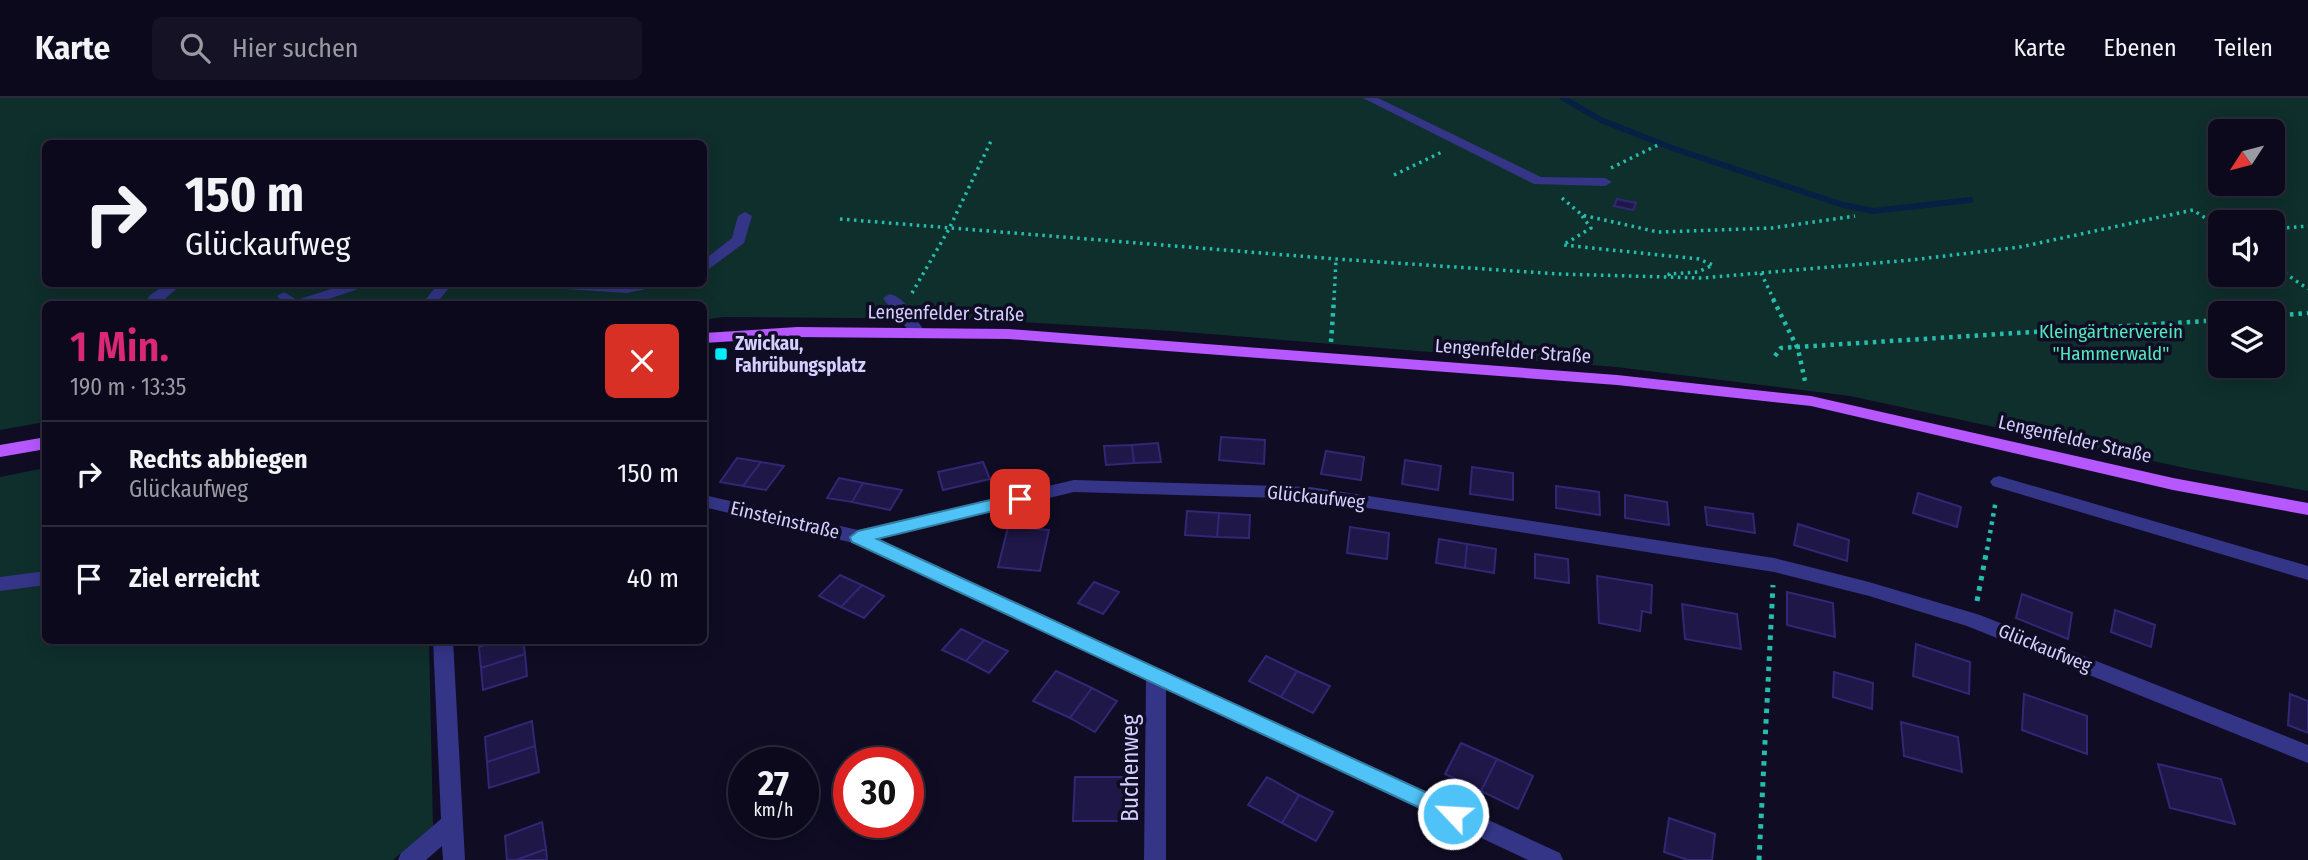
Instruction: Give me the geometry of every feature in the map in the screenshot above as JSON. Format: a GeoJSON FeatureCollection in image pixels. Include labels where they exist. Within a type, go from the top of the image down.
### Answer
{"type":"FeatureCollection","features":[{"type":"Feature","properties":{"kind":"main road","name":"Lengenfelder Straße"},"geometry":{"type":"LineString","coordinates":[[707,338],[797,332],[1009,334],[1617,380],[1811,401],[2173,484],[2308,509]]}},
{"type":"Feature","properties":{"kind":"main road"},"geometry":{"type":"LineString","coordinates":[[0,451],[42,444]]}},
{"type":"Feature","properties":{"kind":"street"},"geometry":{"type":"LineString","coordinates":[[1369,98],[1539,181],[1605,183]]}},
{"type":"Feature","properties":{"kind":"street"},"geometry":{"type":"LineString","coordinates":[[707,264],[738,240],[745,216]]}},
{"type":"Feature","properties":{"kind":"street"},"geometry":{"type":"LineString","coordinates":[[153,301],[171,287]]}},
{"type":"Feature","properties":{"kind":"street"},"geometry":{"type":"LineString","coordinates":[[310,301],[350,287]]}},
{"type":"Feature","properties":{"kind":"street"},"geometry":{"type":"LineString","coordinates":[[426,301],[442,287]]}},
{"type":"Feature","properties":{"kind":"street"},"geometry":{"type":"LineString","coordinates":[[596,287],[636,287]]}},
{"type":"Feature","properties":{"kind":"street"},"geometry":{"type":"LineString","coordinates":[[890,298],[917,332]]}},
{"type":"Feature","properties":{"kind":"street"},"geometry":{"type":"LineString","coordinates":[[1999,482],[2308,573]]}},
{"type":"Feature","properties":{"kind":"street","name":"Glückaufweg"},"geometry":{"type":"LineString","coordinates":[[858,537],[1074,485],[1311,493],[1774,565],[1973,620],[2308,754]]}},
{"type":"Feature","properties":{"kind":"street","name":"Einsteinstraße"},"geometry":{"type":"LineString","coordinates":[[707,503],[858,537],[1552,860]]}},
{"type":"Feature","properties":{"kind":"street"},"geometry":{"type":"LineString","coordinates":[[0,584],[42,579]]}},
{"type":"Feature","properties":{"kind":"street"},"geometry":{"type":"LineString","coordinates":[[443,644],[454,860]]}},
{"type":"Feature","properties":{"kind":"street","name":"Buchenweg"},"geometry":{"type":"LineString","coordinates":[[1155,860],[1156,676]]}},
{"type":"Feature","properties":{"kind":"street"},"geometry":{"type":"LineString","coordinates":[[408,860],[451,824]]}},
{"type":"Feature","properties":{"kind":"path"},"geometry":{"type":"LineString","coordinates":[[902,310],[948,229],[992,139]]}},
{"type":"Feature","properties":{"kind":"path"},"geometry":{"type":"LineString","coordinates":[[1394,175],[1460,143]]}},
{"type":"Feature","properties":{"kind":"path"},"geometry":{"type":"LineString","coordinates":[[1581,181],[1660,144]]}},
{"type":"Feature","properties":{"kind":"path"},"geometry":{"type":"LineString","coordinates":[[1539,181],[1582,215],[1591,228],[1563,245],[1699,259],[1713,265],[1698,272],[1669,274],[1670,277]]}},
{"type":"Feature","properties":{"kind":"path"},"geometry":{"type":"LineString","coordinates":[[840,219],[1336,259],[1559,274],[1702,278],[2020,247],[2193,210],[2208,220]]}},
{"type":"Feature","properties":{"kind":"path"},"geometry":{"type":"LineString","coordinates":[[1582,215],[1658,232],[1772,228],[1855,216]]}},
{"type":"Feature","properties":{"kind":"path"},"geometry":{"type":"LineString","coordinates":[[2285,228],[2308,226]]}},
{"type":"Feature","properties":{"kind":"path"},"geometry":{"type":"LineString","coordinates":[[1327,358],[1331,340],[1336,259]]}},
{"type":"Feature","properties":{"kind":"path"},"geometry":{"type":"LineString","coordinates":[[1761,273],[1798,349],[1805,381]]}},
{"type":"Feature","properties":{"kind":"path"},"geometry":{"type":"LineString","coordinates":[[2285,273],[2308,289]]}},
{"type":"Feature","properties":{"kind":"path"},"geometry":{"type":"LineString","coordinates":[[2285,315],[2308,313]]}},
{"type":"Feature","properties":{"kind":"path"},"geometry":{"type":"LineString","coordinates":[[1775,356],[1781,348],[2208,321]]}},
{"type":"Feature","properties":{"kind":"path"},"geometry":{"type":"LineString","coordinates":[[1973,620],[1999,482]]}},
{"type":"Feature","properties":{"kind":"path"},"geometry":{"type":"LineString","coordinates":[[1759,860],[1774,565]]}},
{"type":"Feature","properties":{"kind":"green space","name":"Kleingärtnerverein \"Hammerwald\""},"geometry":{"type":"Polygon","coordinates":[[[0,98],[2308,98],[2308,491],[2190,469],[1850,396],[1616,367],[1172,331],[968,319],[723,317],[707,320],[707,301],[42,301],[42,423],[0,430],[0,98]]]}},
{"type":"Feature","properties":{"kind":"green space"},"geometry":{"type":"Polygon","coordinates":[[[42,469],[42,644],[429,644],[433,826],[393,860],[0,860],[0,477],[42,469]]]}},
{"type":"Feature","properties":{"kind":"building"},"geometry":{"type":"Polygon","coordinates":[[[1617,199],[1636,203],[1633,210],[1614,206],[1617,199]]]}},
{"type":"Feature","properties":{"kind":"building"},"geometry":{"type":"Polygon","coordinates":[[[1221,437],[1265,440],[1264,464],[1219,460],[1221,437]]]}},
{"type":"Feature","properties":{"kind":"building"},"geometry":{"type":"Polygon","coordinates":[[[1158,443],[1161,462],[1134,463],[1132,445],[1158,443]]]}},
{"type":"Feature","properties":{"kind":"building"},"geometry":{"type":"Polygon","coordinates":[[[1132,445],[1134,463],[1106,465],[1104,446],[1132,445]]]}},
{"type":"Feature","properties":{"kind":"building"},"geometry":{"type":"Polygon","coordinates":[[[1326,451],[1364,457],[1361,480],[1321,474],[1326,451]]]}},
{"type":"Feature","properties":{"kind":"building"},"geometry":{"type":"Polygon","coordinates":[[[737,458],[761,462],[743,486],[720,482],[737,458]]]}},
{"type":"Feature","properties":{"kind":"building"},"geometry":{"type":"Polygon","coordinates":[[[1405,460],[1441,466],[1438,490],[1402,484],[1405,460]]]}},
{"type":"Feature","properties":{"kind":"building"},"geometry":{"type":"Polygon","coordinates":[[[761,462],[784,466],[766,490],[743,486],[761,462]]]}},
{"type":"Feature","properties":{"kind":"building"},"geometry":{"type":"Polygon","coordinates":[[[983,462],[990,479],[943,490],[938,472],[983,462]]]}},
{"type":"Feature","properties":{"kind":"building"},"geometry":{"type":"Polygon","coordinates":[[[1472,467],[1513,473],[1513,500],[1470,494],[1472,467]]]}},
{"type":"Feature","properties":{"kind":"building"},"geometry":{"type":"Polygon","coordinates":[[[839,478],[863,483],[852,502],[827,498],[839,478]]]}},
{"type":"Feature","properties":{"kind":"building"},"geometry":{"type":"Polygon","coordinates":[[[863,483],[902,490],[890,510],[852,502],[863,483]]]}},
{"type":"Feature","properties":{"kind":"building"},"geometry":{"type":"Polygon","coordinates":[[[1556,486],[1599,492],[1600,515],[1556,508],[1556,486]]]}},
{"type":"Feature","properties":{"kind":"building"},"geometry":{"type":"Polygon","coordinates":[[[1918,493],[1961,507],[1957,527],[1913,513],[1918,493]]]}},
{"type":"Feature","properties":{"kind":"building"},"geometry":{"type":"Polygon","coordinates":[[[1625,495],[1667,502],[1669,525],[1625,518],[1625,495]]]}},
{"type":"Feature","properties":{"kind":"building"},"geometry":{"type":"Polygon","coordinates":[[[1705,507],[1753,514],[1755,533],[1707,525],[1705,507]]]}},
{"type":"Feature","properties":{"kind":"building"},"geometry":{"type":"Polygon","coordinates":[[[1187,511],[1219,513],[1217,537],[1185,535],[1187,511]]]}},
{"type":"Feature","properties":{"kind":"building"},"geometry":{"type":"Polygon","coordinates":[[[1219,513],[1250,515],[1249,538],[1217,537],[1219,513]]]}},
{"type":"Feature","properties":{"kind":"building"},"geometry":{"type":"Polygon","coordinates":[[[1798,524],[1849,540],[1847,561],[1794,545],[1798,524]]]}},
{"type":"Feature","properties":{"kind":"building"},"geometry":{"type":"Polygon","coordinates":[[[1008,527],[1049,530],[1040,571],[998,567],[1008,527]]]}},
{"type":"Feature","properties":{"kind":"building"},"geometry":{"type":"Polygon","coordinates":[[[1350,527],[1389,533],[1387,559],[1347,553],[1350,527]]]}},
{"type":"Feature","properties":{"kind":"building"},"geometry":{"type":"Polygon","coordinates":[[[1439,539],[1467,544],[1465,568],[1436,563],[1439,539]]]}},
{"type":"Feature","properties":{"kind":"building"},"geometry":{"type":"Polygon","coordinates":[[[1467,544],[1496,549],[1494,573],[1465,568],[1467,544]]]}},
{"type":"Feature","properties":{"kind":"building"},"geometry":{"type":"Polygon","coordinates":[[[1535,554],[1568,559],[1569,583],[1535,578],[1535,554]]]}},
{"type":"Feature","properties":{"kind":"building"},"geometry":{"type":"Polygon","coordinates":[[[840,575],[862,585],[841,607],[819,596],[840,575]]]}},
{"type":"Feature","properties":{"kind":"building"},"geometry":{"type":"Polygon","coordinates":[[[1597,576],[1652,585],[1651,613],[1642,611],[1640,631],[1599,623],[1597,576]]]}},
{"type":"Feature","properties":{"kind":"building"},"geometry":{"type":"Polygon","coordinates":[[[1094,582],[1119,592],[1103,614],[1078,603],[1094,582]]]}},
{"type":"Feature","properties":{"kind":"building"},"geometry":{"type":"Polygon","coordinates":[[[862,585],[884,596],[864,618],[841,607],[862,585]]]}},
{"type":"Feature","properties":{"kind":"building"},"geometry":{"type":"Polygon","coordinates":[[[1787,592],[1833,603],[1835,637],[1787,625],[1787,592]]]}},
{"type":"Feature","properties":{"kind":"building"},"geometry":{"type":"Polygon","coordinates":[[[2022,594],[2072,613],[2068,639],[2016,618],[2022,594]]]}},
{"type":"Feature","properties":{"kind":"building"},"geometry":{"type":"Polygon","coordinates":[[[1682,604],[1737,614],[1741,649],[1685,639],[1682,604]]]}},
{"type":"Feature","properties":{"kind":"building"},"geometry":{"type":"Polygon","coordinates":[[[2115,610],[2155,625],[2151,647],[2111,632],[2115,610]]]}},
{"type":"Feature","properties":{"kind":"building"},"geometry":{"type":"Polygon","coordinates":[[[961,629],[984,640],[966,661],[942,650],[961,629]]]}},
{"type":"Feature","properties":{"kind":"building"},"geometry":{"type":"Polygon","coordinates":[[[984,640],[1008,651],[989,673],[966,661],[984,640]]]}},
{"type":"Feature","properties":{"kind":"building"},"geometry":{"type":"Polygon","coordinates":[[[488,644],[524,644],[525,654],[481,668],[479,647],[488,644]]]}},
{"type":"Feature","properties":{"kind":"building"},"geometry":{"type":"Polygon","coordinates":[[[1916,644],[1970,662],[1969,694],[1913,676],[1916,644]]]}},
{"type":"Feature","properties":{"kind":"building"},"geometry":{"type":"Polygon","coordinates":[[[525,654],[527,676],[483,690],[481,668],[525,654]]]}},
{"type":"Feature","properties":{"kind":"building"},"geometry":{"type":"Polygon","coordinates":[[[1266,656],[1297,671],[1281,697],[1249,681],[1266,656]]]}},
{"type":"Feature","properties":{"kind":"building"},"geometry":{"type":"Polygon","coordinates":[[[1056,671],[1092,688],[1070,718],[1033,701],[1056,671]]]}},
{"type":"Feature","properties":{"kind":"building"},"geometry":{"type":"Polygon","coordinates":[[[1297,671],[1330,686],[1313,713],[1281,697],[1297,671]]]}},
{"type":"Feature","properties":{"kind":"building"},"geometry":{"type":"Polygon","coordinates":[[[1834,672],[1873,683],[1872,709],[1833,697],[1834,672]]]}},
{"type":"Feature","properties":{"kind":"building"},"geometry":{"type":"Polygon","coordinates":[[[1092,688],[1117,701],[1095,732],[1070,718],[1092,688]]]}},
{"type":"Feature","properties":{"kind":"building"},"geometry":{"type":"Polygon","coordinates":[[[2024,694],[2087,716],[2087,754],[2022,730],[2024,694]]]}},
{"type":"Feature","properties":{"kind":"building"},"geometry":{"type":"Polygon","coordinates":[[[2290,694],[2308,701],[2308,733],[2288,725],[2290,694]]]}},
{"type":"Feature","properties":{"kind":"building"},"geometry":{"type":"Polygon","coordinates":[[[532,721],[535,746],[487,762],[485,737],[532,721]]]}},
{"type":"Feature","properties":{"kind":"building"},"geometry":{"type":"Polygon","coordinates":[[[1901,722],[1958,737],[1962,772],[1904,756],[1901,722]]]}},
{"type":"Feature","properties":{"kind":"building"},"geometry":{"type":"Polygon","coordinates":[[[1461,743],[1497,759],[1481,791],[1445,774],[1461,743]]]}},
{"type":"Feature","properties":{"kind":"building"},"geometry":{"type":"Polygon","coordinates":[[[535,746],[539,772],[489,788],[487,762],[535,746]]]}},
{"type":"Feature","properties":{"kind":"building"},"geometry":{"type":"Polygon","coordinates":[[[1497,759],[1533,776],[1518,809],[1481,791],[1497,759]]]}},
{"type":"Feature","properties":{"kind":"building"},"geometry":{"type":"Polygon","coordinates":[[[2158,764],[2221,779],[2235,824],[2170,808],[2158,764]]]}},
{"type":"Feature","properties":{"kind":"building"},"geometry":{"type":"Polygon","coordinates":[[[1075,777],[1124,777],[1123,821],[1073,821],[1075,777]]]}},
{"type":"Feature","properties":{"kind":"building"},"geometry":{"type":"Polygon","coordinates":[[[1267,777],[1299,795],[1282,823],[1248,805],[1267,777]]]}},
{"type":"Feature","properties":{"kind":"building"},"geometry":{"type":"Polygon","coordinates":[[[1299,795],[1333,812],[1316,841],[1282,823],[1299,795]]]}},
{"type":"Feature","properties":{"kind":"building"},"geometry":{"type":"Polygon","coordinates":[[[1669,818],[1715,834],[1712,860],[1688,860],[1664,852],[1669,818]]]}},
{"type":"Feature","properties":{"kind":"building"},"geometry":{"type":"Polygon","coordinates":[[[542,822],[546,849],[516,860],[507,860],[505,836],[542,822]]]}},
{"type":"Feature","properties":{"kind":"building"},"geometry":{"type":"Polygon","coordinates":[[[546,849],[547,860],[516,860],[546,849]]]}},
{"type":"Feature","properties":{"kind":"waterway"},"geometry":{"type":"LineString","coordinates":[[1563,98],[1601,120],[1672,148],[1843,205],[1873,211],[1970,200]]}},
{"type":"Feature","properties":{"kind":"place","name":"Zwickau, Fahrübungsplatz"},"geometry":{"type":"Point","coordinates":[721,354]}},
{"type":"Feature","properties":{"kind":"route"},"geometry":{"type":"LineString","coordinates":[[1020,499],[858,537],[1453,814]]}}]}
